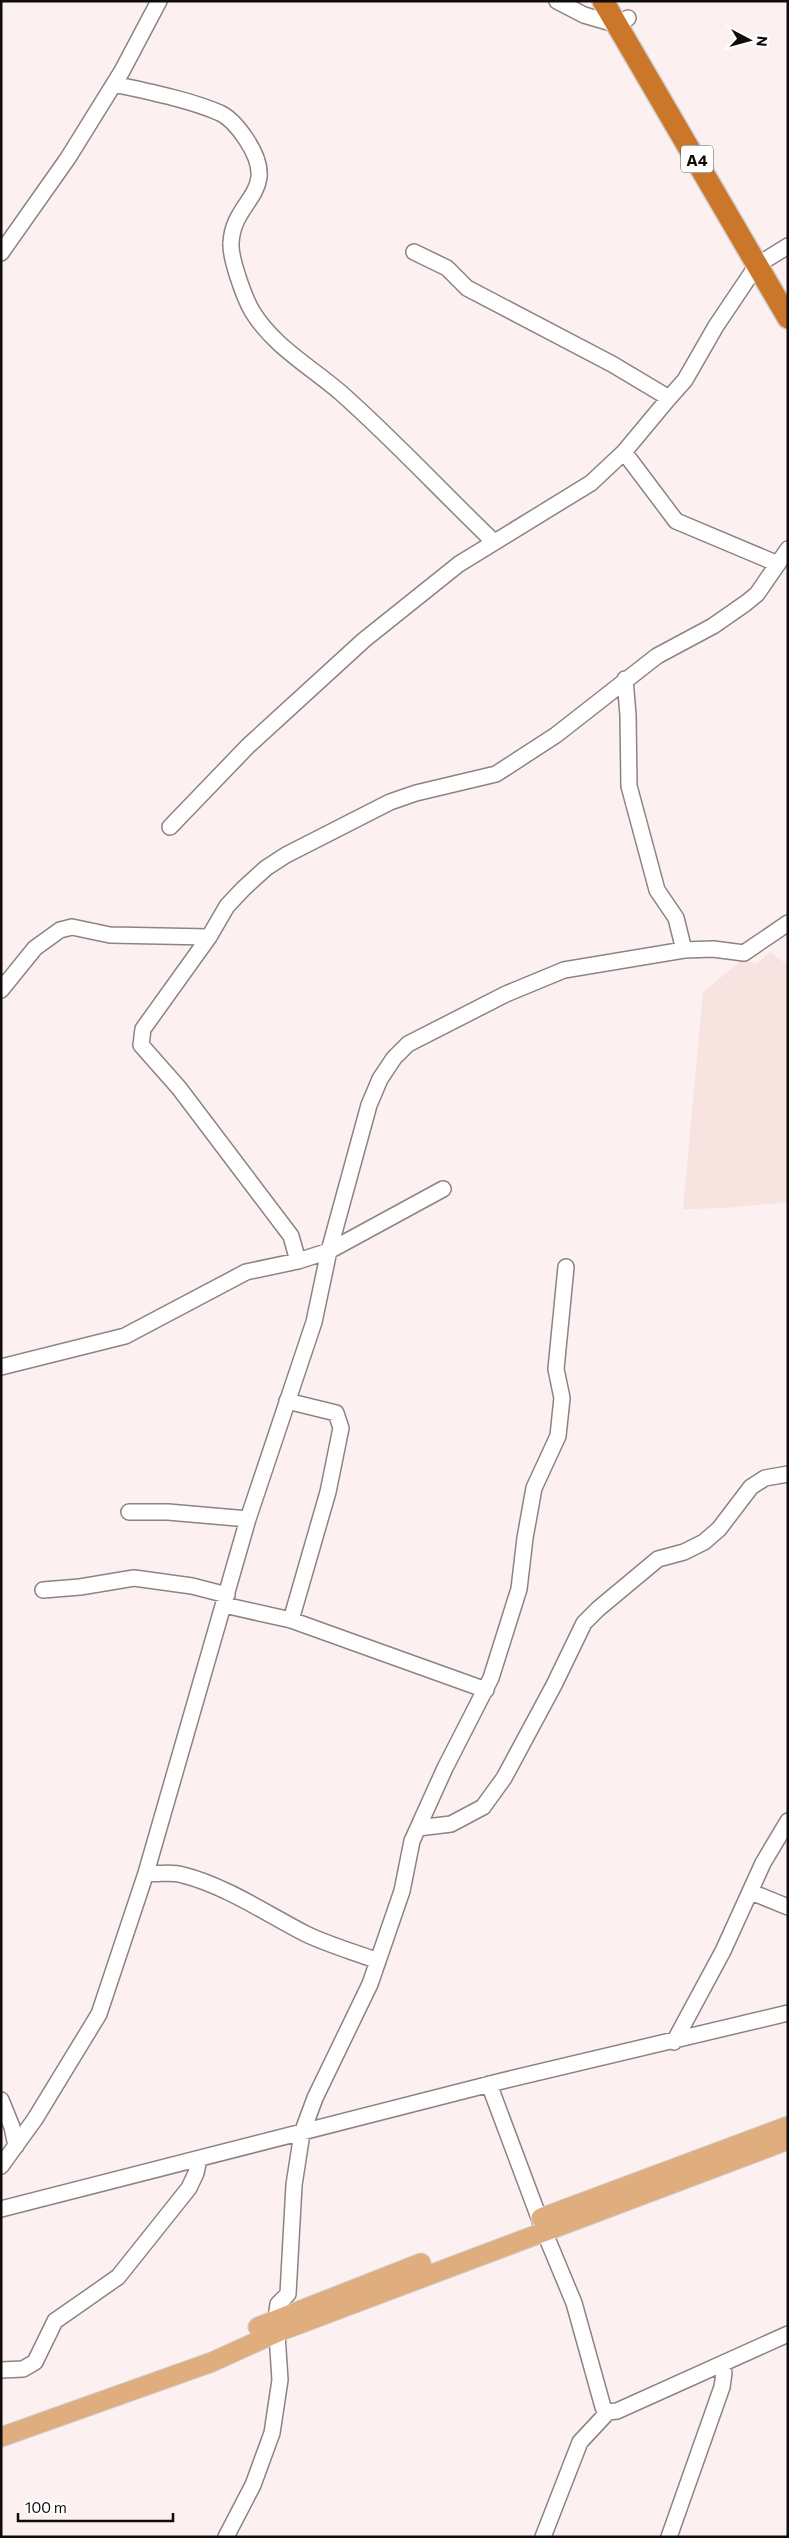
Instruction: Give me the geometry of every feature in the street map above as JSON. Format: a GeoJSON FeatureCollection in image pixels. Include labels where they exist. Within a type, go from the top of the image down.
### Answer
{"type":"FeatureCollection","features":[{"type":"Feature","properties":{"kind":"highway","name":"A4"},"geometry":{"type":"LineString","coordinates":[[603,1],[622,15],[763,262],[788,318]]}},
{"type":"Feature","properties":{"kind":"highway","name":"A4"},"geometry":{"type":"LineString","coordinates":[[763,262],[788,292]]}},
{"type":"Feature","properties":{"kind":"main road"},"geometry":{"type":"LineString","coordinates":[[1,2437],[158,2380],[184,2364],[277,2325],[785,2134]]}},
{"type":"Feature","properties":{"kind":"street"},"geometry":{"type":"LineString","coordinates":[[1,253],[68,158],[114,84],[159,1]]}},
{"type":"Feature","properties":{"kind":"street"},"geometry":{"type":"LineString","coordinates":[[557,1],[584,15],[622,15]]}},
{"type":"Feature","properties":{"kind":"street"},"geometry":{"type":"LineString","coordinates":[[114,84],[222,114],[238,127],[257,159],[260,176],[255,193],[234,224],[230,244],[240,279],[252,310],[269,334],[367,417],[493,541]]}},
{"type":"Feature","properties":{"kind":"street"},"geometry":{"type":"LineString","coordinates":[[170,827],[206,787],[287,708],[438,580],[493,541],[552,509],[591,483],[624,452],[685,380],[721,318],[763,262],[788,246]]}},
{"type":"Feature","properties":{"kind":"street"},"geometry":{"type":"LineString","coordinates":[[414,252],[441,264],[467,288],[612,364],[669,398]]}},
{"type":"Feature","properties":{"kind":"street"},"geometry":{"type":"LineString","coordinates":[[624,452],[676,521],[778,564]]}},
{"type":"Feature","properties":{"kind":"street"},"geometry":{"type":"LineString","coordinates":[[298,1261],[291,1236],[179,1088],[141,1045],[143,1029],[209,937],[227,906],[266,868],[286,855],[390,802],[416,793],[496,774],[556,735],[625,679],[657,656],[713,626],[746,604],[757,594],[788,549]]}},
{"type":"Feature","properties":{"kind":"street"},"geometry":{"type":"LineString","coordinates":[[625,679],[628,715],[629,786],[657,890],[676,918],[684,950]]}},
{"type":"Feature","properties":{"kind":"street"},"geometry":{"type":"LineString","coordinates":[[1,2166],[16,2146],[99,2014],[146,1873],[248,1519],[314,1322],[329,1251],[369,1105],[380,1079],[394,1058],[408,1044],[506,994],[564,970],[684,950],[713,949],[744,954],[788,923]]}},
{"type":"Feature","properties":{"kind":"street"},"geometry":{"type":"LineString","coordinates":[[1,990],[35,948],[60,930],[72,928],[110,935],[209,937]]}},
{"type":"Feature","properties":{"kind":"street"},"geometry":{"type":"LineString","coordinates":[[1,1367],[125,1336],[246,1272],[298,1261],[329,1251],[443,1190]]}},
{"type":"Feature","properties":{"kind":"street"},"geometry":{"type":"LineString","coordinates":[[226,2537],[253,2485],[272,2433],[280,2380],[277,2325],[278,2304],[288,2294],[294,2185],[302,2133],[315,2098],[370,1984],[402,1891],[412,1841],[445,1768],[486,1690],[519,1589],[525,1538],[534,1488],[558,1436],[562,1398],[556,1369],[566,1267]]}},
{"type":"Feature","properties":{"kind":"street"},"geometry":{"type":"LineString","coordinates":[[287,1401],[336,1413],[341,1428],[328,1492],[291,1620]]}},
{"type":"Feature","properties":{"kind":"street"},"geometry":{"type":"LineString","coordinates":[[418,1828],[451,1824],[484,1807],[504,1778],[554,1685],[584,1623],[598,1609],[658,1559],[684,1552],[704,1542],[720,1529],[751,1487],[765,1478],[788,1474]]}},
{"type":"Feature","properties":{"kind":"street"},"geometry":{"type":"LineString","coordinates":[[129,1512],[168,1512],[248,1519]]}},
{"type":"Feature","properties":{"kind":"street"},"geometry":{"type":"LineString","coordinates":[[43,1590],[80,1587],[134,1578],[192,1586],[225,1600],[291,1620],[486,1690]]}},
{"type":"Feature","properties":{"kind":"street"},"geometry":{"type":"LineString","coordinates":[[674,2042],[723,1950],[776,1838],[788,1821]]}},
{"type":"Feature","properties":{"kind":"street"},"geometry":{"type":"LineString","coordinates":[[146,1873],[182,1874],[209,1884],[309,1936],[378,1961]]}},
{"type":"Feature","properties":{"kind":"street"},"geometry":{"type":"LineString","coordinates":[[751,1892],[788,1907]]}},
{"type":"Feature","properties":{"kind":"street"},"geometry":{"type":"LineString","coordinates":[[1,2209],[489,2084],[674,2042],[788,2013]]}},
{"type":"Feature","properties":{"kind":"street"},"geometry":{"type":"LineString","coordinates":[[489,2084],[574,2303],[603,2407],[608,2412]]}},
{"type":"Feature","properties":{"kind":"street"},"geometry":{"type":"LineString","coordinates":[[1,2100],[12,2126],[16,2146]]}},
{"type":"Feature","properties":{"kind":"street"},"geometry":{"type":"LineString","coordinates":[[1,2370],[23,2369],[30,2366],[39,2356],[55,2321],[118,2277],[189,2188],[199,2159]]}},
{"type":"Feature","properties":{"kind":"street"},"geometry":{"type":"LineString","coordinates":[[543,2537],[580,2442],[608,2412],[617,2411],[721,2366],[788,2334]]}},
{"type":"Feature","properties":{"kind":"street"},"geometry":{"type":"LineString","coordinates":[[669,2537],[722,2387],[724,2373],[721,2366]]}},
{"type":"Feature","properties":{"kind":"shaded area"},"geometry":{"type":"Polygon","coordinates":[[[770,952],[788,965],[788,1202],[727,1208],[683,1209],[703,992],[743,959],[756,964],[770,952]]]}}]}
